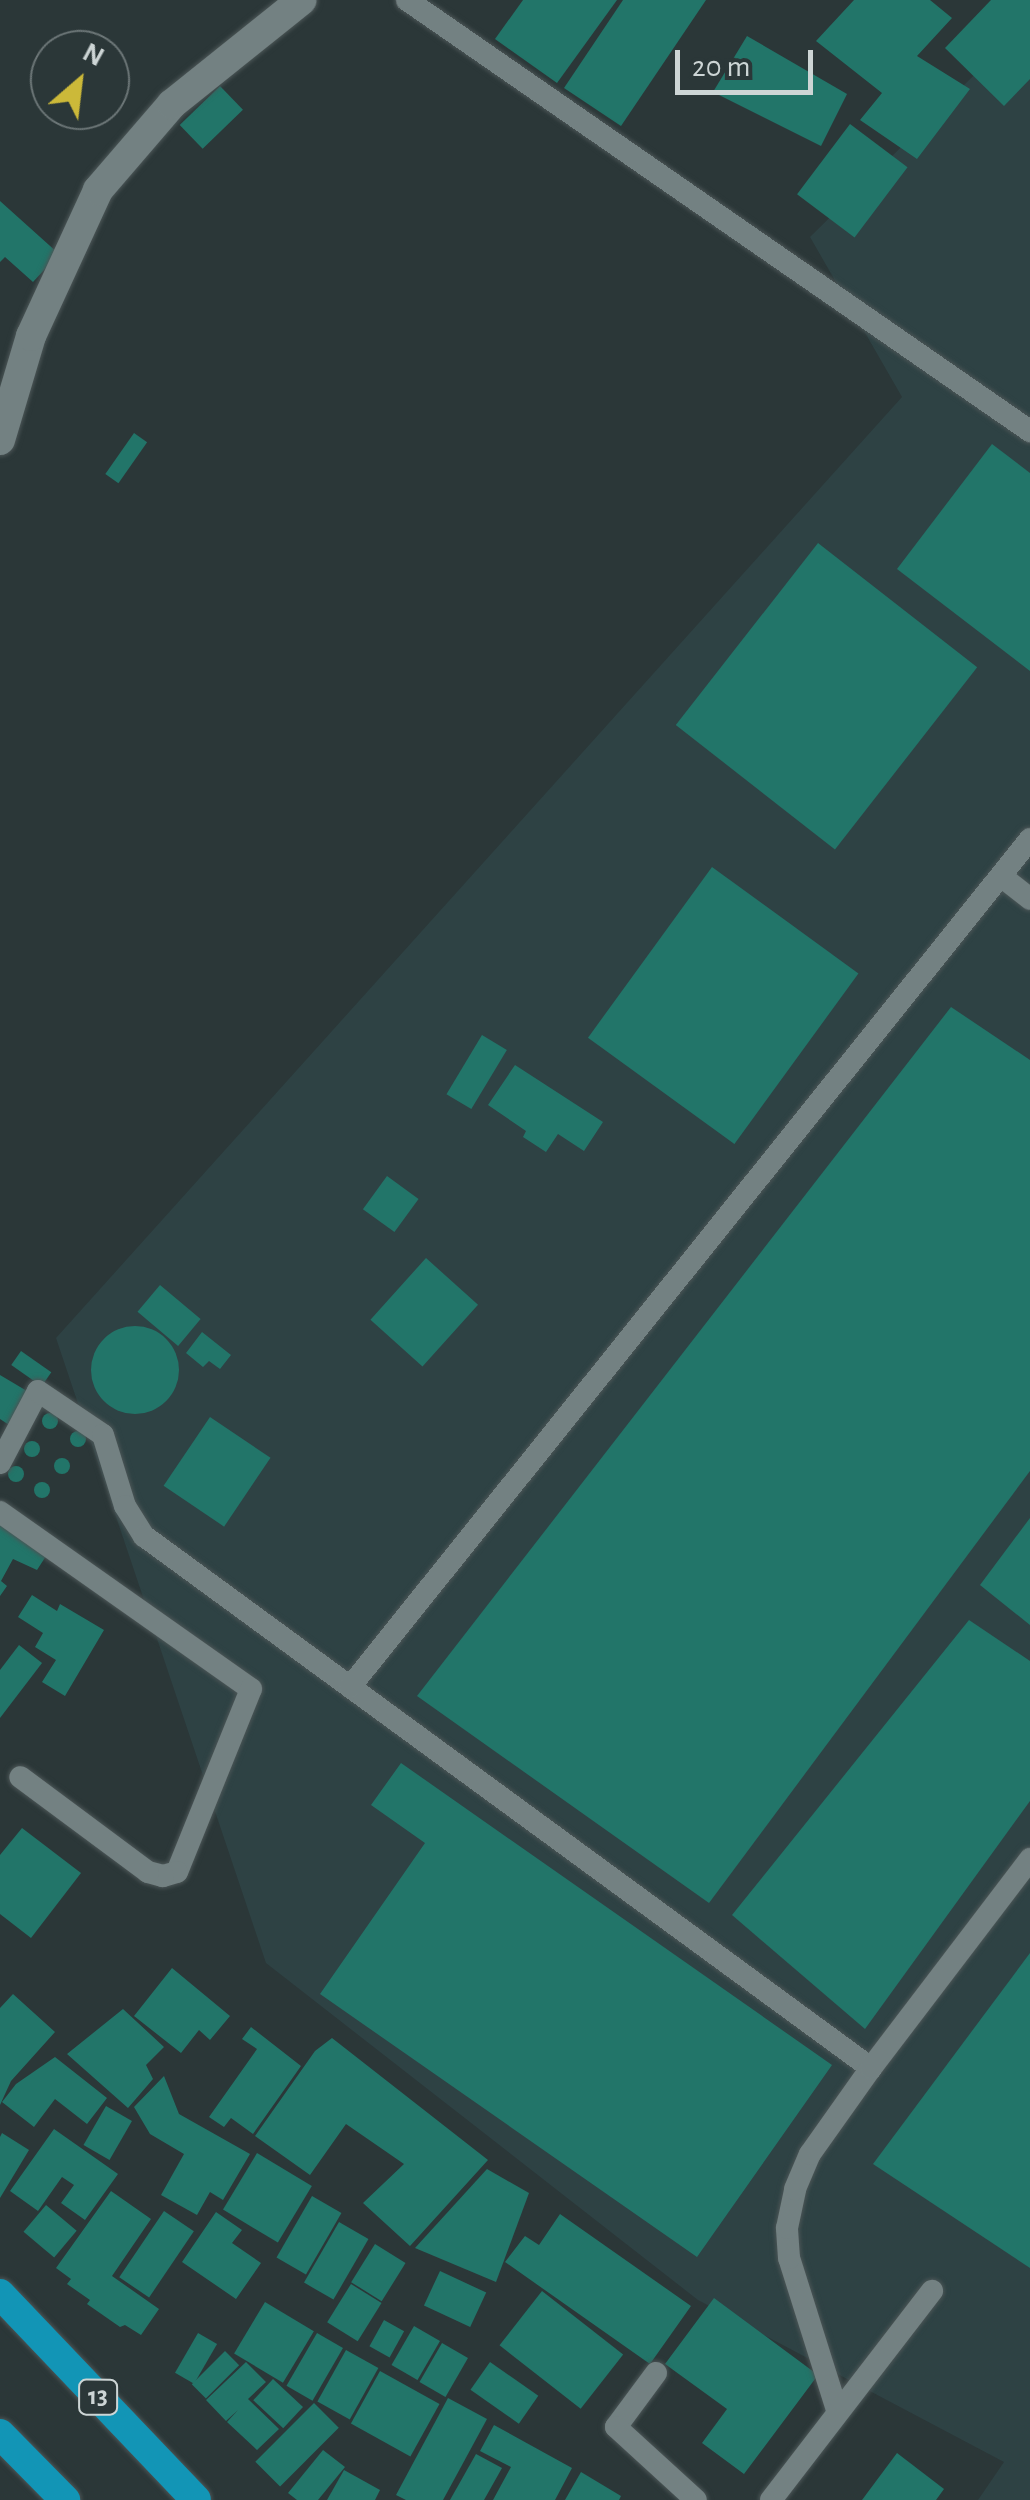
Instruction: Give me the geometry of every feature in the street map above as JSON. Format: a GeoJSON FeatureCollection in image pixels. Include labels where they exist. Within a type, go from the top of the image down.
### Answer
{"type":"FeatureCollection","features":[{"type":"Feature","properties":{"kind":"highway","name":"13"},"geometry":{"type":"LineString","coordinates":[[0,2294],[196,2500]]}},
{"type":"Feature","properties":{"kind":"highway"},"geometry":{"type":"LineString","coordinates":[[0,2434],[65,2500]]}},
{"type":"Feature","properties":{"kind":"street"},"geometry":{"type":"LineString","coordinates":[[0,440],[30,336],[98,190],[172,104],[302,0]]}},
{"type":"Feature","properties":{"kind":"lane"},"geometry":{"type":"LineString","coordinates":[[406,0],[1030,430]]}},
{"type":"Feature","properties":{"kind":"lane"},"geometry":{"type":"LineString","coordinates":[[350,1688],[1030,839]]}},
{"type":"Feature","properties":{"kind":"lane"},"geometry":{"type":"LineString","coordinates":[[1001,876],[1030,899]]}},
{"type":"Feature","properties":{"kind":"lane"},"geometry":{"type":"LineString","coordinates":[[0,1462],[38,1391],[103,1435],[125,1506],[144,1536],[871,2068]]}},
{"type":"Feature","properties":{"kind":"lane"},"geometry":{"type":"LineString","coordinates":[[0,1512],[251,1689],[177,1872],[163,1876],[148,1872],[20,1776]]}},
{"type":"Feature","properties":{"kind":"lane"},"geometry":{"type":"LineString","coordinates":[[837,2410],[789,2258],[787,2228],[795,2189],[810,2154],[871,2068],[1030,1859]]}},
{"type":"Feature","properties":{"kind":"lane"},"geometry":{"type":"LineString","coordinates":[[771,2500],[932,2291]]}},
{"type":"Feature","properties":{"kind":"lane"},"geometry":{"type":"LineString","coordinates":[[656,2373],[616,2428],[696,2500]]}},
{"type":"Feature","properties":{"kind":"shaded area"},"geometry":{"type":"Polygon","coordinates":[[[1030,20],[1030,2500],[978,2500],[1004,2462],[698,2300],[266,1963],[56,1338],[902,397],[810,237],[1030,20]]]}},
{"type":"Feature","properties":{"kind":"building"},"geometry":{"type":"Polygon","coordinates":[[[523,0],[617,0],[557,83],[495,39],[523,0]]]}},
{"type":"Feature","properties":{"kind":"building"},"geometry":{"type":"Polygon","coordinates":[[[623,0],[706,0],[621,126],[564,88],[623,0]]]}},
{"type":"Feature","properties":{"kind":"building"},"geometry":{"type":"Polygon","coordinates":[[[854,0],[930,0],[952,18],[917,56],[970,89],[917,159],[860,120],[882,93],[816,41],[854,0]]]}},
{"type":"Feature","properties":{"kind":"building"},"geometry":{"type":"Polygon","coordinates":[[[991,0],[1030,0],[1030,79],[1004,106],[945,48],[991,0]]]}},
{"type":"Feature","properties":{"kind":"building"},"geometry":{"type":"Polygon","coordinates":[[[747,36],[847,94],[821,146],[713,92],[747,36]]]}},
{"type":"Feature","properties":{"kind":"building"},"geometry":{"type":"Polygon","coordinates":[[[220,86],[243,110],[203,149],[180,125],[220,86]]]}},
{"type":"Feature","properties":{"kind":"building"},"geometry":{"type":"Polygon","coordinates":[[[850,124],[908,167],[855,238],[797,194],[850,124]]]}},
{"type":"Feature","properties":{"kind":"building"},"geometry":{"type":"Polygon","coordinates":[[[0,201],[59,254],[33,282],[5,257],[0,262],[0,201]]]}},
{"type":"Feature","properties":{"kind":"building"},"geometry":{"type":"Polygon","coordinates":[[[134,433],[147,442],[118,483],[105,474],[134,433]]]}},
{"type":"Feature","properties":{"kind":"building"},"geometry":{"type":"Polygon","coordinates":[[[992,444],[1030,473],[1030,671],[897,569],[992,444]]]}},
{"type":"Feature","properties":{"kind":"building"},"geometry":{"type":"Polygon","coordinates":[[[818,543],[977,667],[835,849],[676,725],[818,543]]]}},
{"type":"Feature","properties":{"kind":"building"},"geometry":{"type":"Polygon","coordinates":[[[712,867],[858,973],[734,1144],[588,1038],[712,867]]]}},
{"type":"Feature","properties":{"kind":"building"},"geometry":{"type":"Polygon","coordinates":[[[951,1007],[1030,1060],[1030,1471],[709,1903],[417,1696],[951,1007]]]}},
{"type":"Feature","properties":{"kind":"building"},"geometry":{"type":"Polygon","coordinates":[[[482,1035],[507,1050],[471,1109],[446,1094],[482,1035]]]}},
{"type":"Feature","properties":{"kind":"building"},"geometry":{"type":"Polygon","coordinates":[[[515,1065],[603,1122],[584,1151],[558,1134],[546,1152],[523,1137],[526,1131],[488,1105],[515,1065]]]}},
{"type":"Feature","properties":{"kind":"building"},"geometry":{"type":"Polygon","coordinates":[[[387,1176],[419,1199],[394,1232],[363,1209],[387,1176]]]}},
{"type":"Feature","properties":{"kind":"building"},"geometry":{"type":"Polygon","coordinates":[[[426,1258],[478,1305],[422,1367],[370,1320],[426,1258]]]}},
{"type":"Feature","properties":{"kind":"building"},"geometry":{"type":"Polygon","coordinates":[[[160,1285],[201,1319],[178,1346],[138,1312],[160,1285]]]}},
{"type":"Feature","properties":{"kind":"building"},"geometry":{"type":"Polygon","coordinates":[[[135,1326],[160,1333],[172,1345],[179,1370],[172,1395],[160,1407],[135,1414],[110,1407],[98,1395],[91,1370],[98,1345],[110,1333],[135,1326]]]}},
{"type":"Feature","properties":{"kind":"building"},"geometry":{"type":"Polygon","coordinates":[[[202,1332],[231,1355],[220,1369],[209,1361],[203,1367],[186,1353],[202,1332]]]}},
{"type":"Feature","properties":{"kind":"building"},"geometry":{"type":"Polygon","coordinates":[[[21,1351],[51,1372],[42,1386],[11,1365],[21,1351]]]}},
{"type":"Feature","properties":{"kind":"building"},"geometry":{"type":"Polygon","coordinates":[[[0,1375],[32,1394],[12,1427],[0,1419],[0,1375]]]}},
{"type":"Feature","properties":{"kind":"building"},"geometry":{"type":"Polygon","coordinates":[[[50,1413],[58,1421],[50,1429],[42,1421],[50,1413]]]}},
{"type":"Feature","properties":{"kind":"building"},"geometry":{"type":"Polygon","coordinates":[[[210,1417],[271,1458],[224,1527],[164,1486],[210,1417]]]}},
{"type":"Feature","properties":{"kind":"building"},"geometry":{"type":"Polygon","coordinates":[[[78,1431],[86,1439],[78,1447],[70,1439],[78,1431]]]}},
{"type":"Feature","properties":{"kind":"building"},"geometry":{"type":"Polygon","coordinates":[[[32,1441],[40,1449],[32,1457],[24,1449],[32,1441]]]}},
{"type":"Feature","properties":{"kind":"building"},"geometry":{"type":"Polygon","coordinates":[[[62,1458],[70,1466],[62,1474],[54,1466],[62,1458]]]}},
{"type":"Feature","properties":{"kind":"building"},"geometry":{"type":"Polygon","coordinates":[[[16,1466],[24,1474],[16,1482],[8,1474],[16,1466]]]}},
{"type":"Feature","properties":{"kind":"building"},"geometry":{"type":"Polygon","coordinates":[[[42,1482],[50,1490],[42,1498],[34,1490],[42,1482]]]}},
{"type":"Feature","properties":{"kind":"building"},"geometry":{"type":"Polygon","coordinates":[[[1030,1518],[1030,1625],[980,1585],[1030,1518]]]}},
{"type":"Feature","properties":{"kind":"building"},"geometry":{"type":"Polygon","coordinates":[[[0,1524],[48,1553],[37,1570],[13,1559],[1,1581],[7,1586],[0,1596],[0,1524]]]}},
{"type":"Feature","properties":{"kind":"building"},"geometry":{"type":"Polygon","coordinates":[[[32,1595],[57,1611],[60,1604],[104,1630],[65,1696],[42,1682],[56,1660],[35,1647],[43,1633],[18,1617],[32,1595]]]}},
{"type":"Feature","properties":{"kind":"building"},"geometry":{"type":"Polygon","coordinates":[[[969,1620],[1030,1661],[1030,1801],[865,2029],[732,1915],[969,1620]]]}},
{"type":"Feature","properties":{"kind":"building"},"geometry":{"type":"Polygon","coordinates":[[[19,1645],[42,1663],[0,1718],[0,1670],[19,1645]]]}},
{"type":"Feature","properties":{"kind":"building"},"geometry":{"type":"Polygon","coordinates":[[[401,1763],[832,2065],[697,2257],[320,1994],[425,1843],[371,1805],[401,1763]]]}},
{"type":"Feature","properties":{"kind":"building"},"geometry":{"type":"Polygon","coordinates":[[[22,1828],[81,1873],[31,1938],[0,1914],[0,1855],[22,1828]]]}},
{"type":"Feature","properties":{"kind":"building"},"geometry":{"type":"Polygon","coordinates":[[[1030,1953],[1030,2268],[873,2164],[1030,1953]]]}},
{"type":"Feature","properties":{"kind":"building"},"geometry":{"type":"Polygon","coordinates":[[[172,1968],[230,2016],[210,2040],[199,2030],[181,2053],[134,2016],[172,1968]]]}},
{"type":"Feature","properties":{"kind":"building"},"geometry":{"type":"Polygon","coordinates":[[[13,1994],[55,2032],[11,2081],[0,2105],[0,2008],[13,1994]]]}},
{"type":"Feature","properties":{"kind":"building"},"geometry":{"type":"Polygon","coordinates":[[[123,2009],[164,2047],[146,2065],[153,2079],[128,2108],[67,2054],[123,2009]]]}},
{"type":"Feature","properties":{"kind":"building"},"geometry":{"type":"Polygon","coordinates":[[[251,2027],[301,2066],[253,2134],[231,2118],[224,2127],[209,2117],[257,2049],[242,2039],[251,2027]]]}},
{"type":"Feature","properties":{"kind":"building"},"geometry":{"type":"Polygon","coordinates":[[[332,2038],[488,2160],[410,2246],[363,2203],[404,2164],[346,2124],[310,2175],[255,2136],[315,2051],[332,2038]]]}},
{"type":"Feature","properties":{"kind":"building"},"geometry":{"type":"Polygon","coordinates":[[[55,2057],[107,2098],[87,2124],[55,2099],[34,2127],[2,2102],[16,2084],[55,2057]]]}},
{"type":"Feature","properties":{"kind":"building"},"geometry":{"type":"Polygon","coordinates":[[[164,2076],[179,2114],[250,2154],[223,2200],[210,2192],[197,2215],[161,2195],[184,2154],[150,2134],[134,2107],[164,2076]]]}},
{"type":"Feature","properties":{"kind":"building"},"geometry":{"type":"Polygon","coordinates":[[[106,2106],[132,2121],[109,2160],[84,2145],[106,2106]]]}},
{"type":"Feature","properties":{"kind":"building"},"geometry":{"type":"Polygon","coordinates":[[[54,2129],[118,2174],[85,2220],[61,2203],[74,2185],[62,2177],[38,2211],[10,2191],[54,2129]]]}},
{"type":"Feature","properties":{"kind":"building"},"geometry":{"type":"Polygon","coordinates":[[[2,2133],[29,2150],[0,2198],[0,2137],[2,2133]]]}},
{"type":"Feature","properties":{"kind":"building"},"geometry":{"type":"Polygon","coordinates":[[[257,2153],[312,2186],[278,2243],[223,2210],[257,2153]]]}},
{"type":"Feature","properties":{"kind":"building"},"geometry":{"type":"Polygon","coordinates":[[[487,2169],[529,2193],[496,2282],[415,2248],[487,2169]]]}},
{"type":"Feature","properties":{"kind":"building"},"geometry":{"type":"Polygon","coordinates":[[[111,2191],[151,2219],[112,2276],[159,2309],[141,2335],[125,2325],[120,2327],[87,2304],[90,2300],[67,2284],[71,2279],[56,2268],[111,2191]]]}},
{"type":"Feature","properties":{"kind":"building"},"geometry":{"type":"Polygon","coordinates":[[[312,2196],[341,2213],[306,2274],[276,2257],[312,2196]]]}},
{"type":"Feature","properties":{"kind":"building"},"geometry":{"type":"Polygon","coordinates":[[[46,2205],[77,2231],[54,2258],[24,2232],[46,2205]]]}},
{"type":"Feature","properties":{"kind":"building"},"geometry":{"type":"Polygon","coordinates":[[[164,2211],[194,2231],[149,2297],[119,2277],[164,2211]]]}},
{"type":"Feature","properties":{"kind":"building"},"geometry":{"type":"Polygon","coordinates":[[[216,2212],[242,2230],[232,2243],[261,2263],[236,2299],[182,2262],[216,2212]]]}},
{"type":"Feature","properties":{"kind":"building"},"geometry":{"type":"Polygon","coordinates":[[[560,2214],[691,2306],[650,2364],[505,2262],[525,2236],[539,2245],[560,2214]]]}},
{"type":"Feature","properties":{"kind":"building"},"geometry":{"type":"Polygon","coordinates":[[[339,2222],[368,2239],[333,2300],[304,2283],[339,2222]]]}},
{"type":"Feature","properties":{"kind":"building"},"geometry":{"type":"Polygon","coordinates":[[[375,2244],[406,2263],[382,2301],[351,2282],[375,2244]]]}},
{"type":"Feature","properties":{"kind":"building"},"geometry":{"type":"Polygon","coordinates":[[[440,2271],[486,2293],[470,2327],[424,2305],[440,2271]]]}},
{"type":"Feature","properties":{"kind":"building"},"geometry":{"type":"Polygon","coordinates":[[[351,2284],[382,2303],[358,2341],[327,2322],[351,2284]]]}},
{"type":"Feature","properties":{"kind":"building"},"geometry":{"type":"Polygon","coordinates":[[[542,2291],[623,2354],[581,2409],[500,2345],[542,2291]]]}},
{"type":"Feature","properties":{"kind":"building"},"geometry":{"type":"Polygon","coordinates":[[[714,2298],[818,2375],[744,2474],[702,2443],[727,2409],[665,2364],[714,2298]]]}},
{"type":"Feature","properties":{"kind":"building"},"geometry":{"type":"Polygon","coordinates":[[[265,2302],[314,2331],[283,2383],[234,2353],[265,2302]]]}},
{"type":"Feature","properties":{"kind":"building"},"geometry":{"type":"Polygon","coordinates":[[[384,2320],[404,2331],[390,2357],[369,2346],[384,2320]]]}},
{"type":"Feature","properties":{"kind":"building"},"geometry":{"type":"Polygon","coordinates":[[[414,2326],[440,2341],[417,2380],[392,2365],[414,2326]]]}},
{"type":"Feature","properties":{"kind":"building"},"geometry":{"type":"Polygon","coordinates":[[[198,2333],[217,2344],[194,2384],[175,2373],[198,2333]]]}},
{"type":"Feature","properties":{"kind":"building"},"geometry":{"type":"Polygon","coordinates":[[[317,2333],[343,2348],[312,2401],[286,2386],[317,2333]]]}},
{"type":"Feature","properties":{"kind":"building"},"geometry":{"type":"Polygon","coordinates":[[[442,2343],[468,2358],[445,2397],[420,2382],[442,2343]]]}},
{"type":"Feature","properties":{"kind":"building"},"geometry":{"type":"Polygon","coordinates":[[[346,2350],[378,2368],[350,2420],[317,2402],[346,2350]]]}},
{"type":"Feature","properties":{"kind":"building"},"geometry":{"type":"Polygon","coordinates":[[[225,2351],[239,2365],[206,2398],[192,2384],[225,2351]]]}},
{"type":"Feature","properties":{"kind":"building"},"geometry":{"type":"Polygon","coordinates":[[[246,2362],[266,2382],[248,2399],[279,2429],[257,2450],[227,2422],[238,2410],[226,2421],[206,2400],[246,2362]]]}},
{"type":"Feature","properties":{"kind":"building"},"geometry":{"type":"Polygon","coordinates":[[[490,2362],[538,2396],[519,2424],[470,2390],[490,2362]]]}},
{"type":"Feature","properties":{"kind":"building"},"geometry":{"type":"Polygon","coordinates":[[[380,2371],[439,2404],[410,2456],[351,2423],[380,2371]]]}},
{"type":"Feature","properties":{"kind":"building"},"geometry":{"type":"Polygon","coordinates":[[[273,2379],[303,2407],[283,2428],[253,2400],[273,2379]]]}},
{"type":"Feature","properties":{"kind":"building"},"geometry":{"type":"Polygon","coordinates":[[[448,2398],[487,2419],[443,2500],[406,2500],[396,2495],[448,2398]]]}},
{"type":"Feature","properties":{"kind":"building"},"geometry":{"type":"Polygon","coordinates":[[[314,2403],[339,2428],[280,2486],[255,2462],[314,2403]]]}},
{"type":"Feature","properties":{"kind":"building"},"geometry":{"type":"Polygon","coordinates":[[[494,2425],[572,2468],[555,2500],[493,2500],[511,2467],[480,2451],[494,2425]]]}},
{"type":"Feature","properties":{"kind":"building"},"geometry":{"type":"Polygon","coordinates":[[[323,2450],[345,2467],[318,2500],[297,2500],[288,2493],[323,2450]]]}},
{"type":"Feature","properties":{"kind":"building"},"geometry":{"type":"Polygon","coordinates":[[[897,2453],[944,2489],[936,2500],[862,2500],[897,2453]]]}},
{"type":"Feature","properties":{"kind":"building"},"geometry":{"type":"Polygon","coordinates":[[[476,2454],[502,2468],[484,2500],[450,2500],[476,2454]]]}},
{"type":"Feature","properties":{"kind":"building"},"geometry":{"type":"Polygon","coordinates":[[[344,2470],[380,2490],[375,2500],[327,2500],[344,2470]]]}},
{"type":"Feature","properties":{"kind":"building"},"geometry":{"type":"Polygon","coordinates":[[[581,2472],[621,2496],[619,2500],[565,2500],[581,2472]]]}}]}
